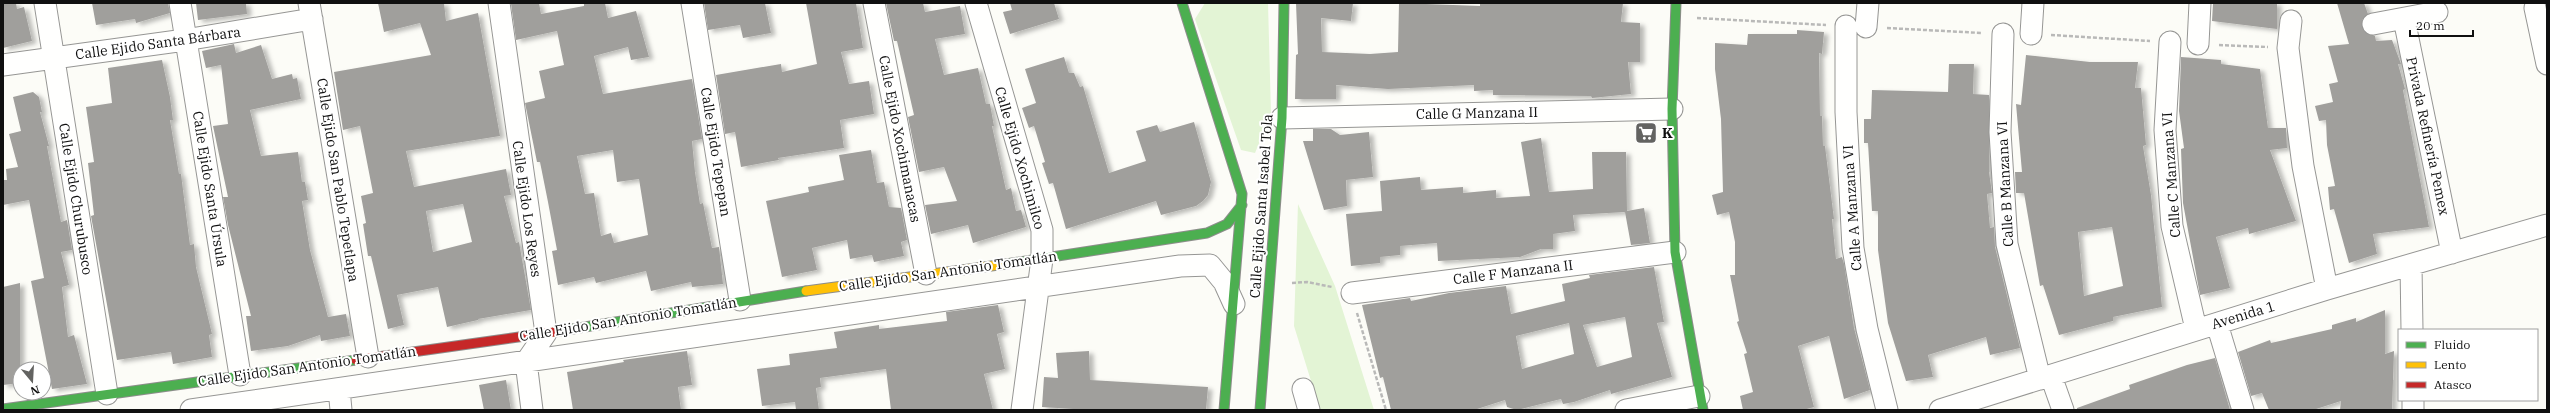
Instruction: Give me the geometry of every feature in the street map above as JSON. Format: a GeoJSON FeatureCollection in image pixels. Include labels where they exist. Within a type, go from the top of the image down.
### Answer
{"type":"FeatureCollection","features":[{"type":"Feature","properties":{"kind":"street","name":"Calle Ejido Churubusco"},"geometry":{"type":"LineString","coordinates":[[45,3],[107,394]]}},
{"type":"Feature","properties":{"kind":"street","name":"Calle Ejido Santa Úrsula"},"geometry":{"type":"LineString","coordinates":[[180,3],[240,375]]}},
{"type":"Feature","properties":{"kind":"street","name":"Calle Ejido Los Reyes"},"geometry":{"type":"LineString","coordinates":[[499,3],[546,334]]}},
{"type":"Feature","properties":{"kind":"street","name":"Calle Ejido Tepepan"},"geometry":{"type":"LineString","coordinates":[[692,3],[740,300]]}},
{"type":"Feature","properties":{"kind":"street","name":"Calle Ejido Xochimanacas"},"geometry":{"type":"LineString","coordinates":[[874,3],[926,274]]}},
{"type":"Feature","properties":{"kind":"street","name":"Calle Ejido Xochimilco"},"geometry":{"type":"LineString","coordinates":[[976,3],[1042,230],[1042,259],[1022,410]]}},
{"type":"Feature","properties":{"kind":"street"},"geometry":{"type":"LineString","coordinates":[[1182,3],[1186,18]]}},
{"type":"Feature","properties":{"kind":"street"},"geometry":{"type":"LineString","coordinates":[[1186,3],[1186,18]]}},
{"type":"Feature","properties":{"kind":"street","name":"Calle Ejido Santa Isabel Tola"},"geometry":{"type":"LineString","coordinates":[[1260,410],[1282,118],[1284,3]]}},
{"type":"Feature","properties":{"kind":"street"},"geometry":{"type":"LineString","coordinates":[[1626,410],[1701,403],[1675,252],[1672,109],[1676,3]]}},
{"type":"Feature","properties":{"kind":"street","name":"Calle A Manzana VI"},"geometry":{"type":"LineString","coordinates":[[1868,3],[1856,26],[1846,112],[1853,248],[1867,329],[1887,410]]}},
{"type":"Feature","properties":{"kind":"street"},"geometry":{"type":"LineString","coordinates":[[2031,34],[2033,3]]}},
{"type":"Feature","properties":{"kind":"street"},"geometry":{"type":"LineString","coordinates":[[2198,44],[2200,3]]}},
{"type":"Feature","properties":{"kind":"street"},"geometry":{"type":"LineString","coordinates":[[2535,8],[2547,64]]}},
{"type":"Feature","properties":{"kind":"street","name":"Calle Ejido Santa Bárbara"},"geometry":{"type":"LineString","coordinates":[[3,65],[185,40],[310,11]]}},
{"type":"Feature","properties":{"kind":"street","name":"Calle Ejido San Pablo Tepetlapa"},"geometry":{"type":"LineString","coordinates":[[310,11],[368,357]]}},
{"type":"Feature","properties":{"kind":"street"},"geometry":{"type":"LineString","coordinates":[[2373,24],[2437,12]]}},
{"type":"Feature","properties":{"kind":"street","name":"Calle Ejido Santa Isabel Tola"},"geometry":{"type":"LineString","coordinates":[[1186,18],[1238,176],[1242,205],[1224,410]]}},
{"type":"Feature","properties":{"kind":"street","name":"Privada Refinería Pemex"},"geometry":{"type":"LineString","coordinates":[[2404,19],[2452,253]]}},
{"type":"Feature","properties":{"kind":"street"},"geometry":{"type":"LineString","coordinates":[[2291,21],[2288,48],[2303,166],[2327,289]]}},
{"type":"Feature","properties":{"kind":"street","name":"Calle B Manzana VI"},"geometry":{"type":"LineString","coordinates":[[2003,34],[2000,132],[2007,244],[2046,378],[2063,410]]}},
{"type":"Feature","properties":{"kind":"street","name":"Calle C Manzana VI"},"geometry":{"type":"LineString","coordinates":[[2170,42],[2165,130],[2172,226],[2196,329]]}},
{"type":"Feature","properties":{"kind":"street","name":"Calle G Manzana II"},"geometry":{"type":"LineString","coordinates":[[1282,118],[1672,109]]}},
{"type":"Feature","properties":{"kind":"street","name":"Calle Ejido San Antonio Tomatlán"},"geometry":{"type":"LineString","coordinates":[[3,409],[368,357],[546,334],[740,300],[1042,259],[1206,233],[1227,224],[1242,205]]}},
{"type":"Feature","properties":{"kind":"street","name":"Avenida 1"},"geometry":{"type":"LineString","coordinates":[[1940,410],[2327,289],[2547,225]]}},
{"type":"Feature","properties":{"kind":"street","name":"Calle F Manzana II"},"geometry":{"type":"LineString","coordinates":[[1352,293],[1675,252]]}},
{"type":"Feature","properties":{"kind":"street"},"geometry":{"type":"LineString","coordinates":[[2411,265],[2412,329]]}},
{"type":"Feature","properties":{"kind":"street","name":"Calle Ejido San Antonio Tomatlán"},"geometry":{"type":"LineString","coordinates":[[191,410],[1180,266],[1210,266],[1224,282],[1234,304]]}},
{"type":"Feature","properties":{"kind":"street"},"geometry":{"type":"LineString","coordinates":[[2217,324],[2243,410]]}},
{"type":"Feature","properties":{"kind":"street"},"geometry":{"type":"LineString","coordinates":[[532,410],[526,362],[546,334]]}},
{"type":"Feature","properties":{"kind":"street"},"geometry":{"type":"LineString","coordinates":[[339,389],[341,410]]}},
{"type":"Feature","properties":{"kind":"street"},"geometry":{"type":"LineString","coordinates":[[1303,389],[1309,410]]}},
{"type":"Feature","properties":{"kind":"path"},"geometry":{"type":"LineString","coordinates":[[1269,284],[1307,282],[1352,293],[1386,410]]}},
{"type":"Feature","properties":{"kind":"green space"},"geometry":{"type":"Polygon","coordinates":[[[1205,3],[1268,3],[1271,114],[1255,153],[1241,150],[1195,19],[1205,3]]]}},
{"type":"Feature","properties":{"kind":"green space"},"geometry":{"type":"Polygon","coordinates":[[[1298,204],[1335,286],[1374,410],[1320,410],[1294,326],[1298,204]]]}},
{"type":"Feature","properties":{"kind":"building"},"geometry":{"type":"Polygon","coordinates":[[[3,3],[16,3],[17,9],[24,7],[32,41],[3,48],[3,3]]]}},
{"type":"Feature","properties":{"kind":"building"},"geometry":{"type":"Polygon","coordinates":[[[92,3],[168,3],[170,13],[136,23],[135,19],[96,25],[92,3]]]}},
{"type":"Feature","properties":{"kind":"building"},"geometry":{"type":"Polygon","coordinates":[[[196,3],[246,3],[247,14],[198,20],[196,3]]]}},
{"type":"Feature","properties":{"kind":"building"},"geometry":{"type":"Polygon","coordinates":[[[378,3],[444,3],[446,21],[478,13],[500,136],[406,151],[414,187],[506,169],[511,195],[504,196],[516,243],[519,242],[531,310],[478,319],[447,327],[438,287],[397,295],[404,325],[388,329],[371,256],[368,256],[363,224],[366,223],[361,196],[373,193],[360,126],[343,130],[334,72],[431,55],[420,23],[384,32],[378,3]],[[463,204],[426,211],[433,252],[472,242],[463,204]]]}},
{"type":"Feature","properties":{"kind":"building"},"geometry":{"type":"Polygon","coordinates":[[[539,3],[541,14],[584,6],[584,3],[605,3],[608,18],[636,11],[649,57],[631,60],[628,47],[594,56],[603,94],[692,79],[702,139],[692,141],[695,172],[700,204],[703,203],[712,248],[719,247],[723,284],[692,287],[691,282],[651,291],[646,271],[596,283],[594,277],[558,285],[552,251],[557,250],[540,162],[537,162],[525,103],[545,98],[539,71],[564,65],[557,31],[516,40],[511,4],[539,3]],[[613,150],[577,156],[585,194],[594,193],[601,236],[611,233],[614,243],[648,235],[639,179],[617,182],[613,150]]]}},
{"type":"Feature","properties":{"kind":"building"},"geometry":{"type":"Polygon","coordinates":[[[704,3],[765,3],[771,33],[743,38],[740,25],[708,30],[704,3]]]}},
{"type":"Feature","properties":{"kind":"building"},"geometry":{"type":"Polygon","coordinates":[[[806,3],[856,3],[863,48],[841,52],[849,84],[869,81],[874,114],[840,120],[844,148],[778,158],[779,160],[741,167],[735,132],[725,134],[716,75],[781,64],[782,72],[817,64],[806,3]]]}},
{"type":"Feature","properties":{"kind":"building"},"geometry":{"type":"Polygon","coordinates":[[[886,3],[923,3],[925,12],[960,6],[965,34],[935,39],[944,75],[978,68],[986,104],[990,104],[994,126],[992,126],[1006,190],[1011,188],[1016,211],[1021,210],[1026,227],[973,243],[968,225],[931,234],[925,205],[957,201],[944,167],[919,172],[908,117],[914,115],[897,41],[894,41],[886,3]]]}},
{"type":"Feature","properties":{"kind":"building"},"geometry":{"type":"Polygon","coordinates":[[[1010,3],[1054,3],[1059,19],[1010,34],[1003,12],[1012,10],[1010,3]]]}},
{"type":"Feature","properties":{"kind":"building"},"geometry":{"type":"Polygon","coordinates":[[[1296,3],[1353,3],[1351,21],[1321,18],[1322,52],[1370,54],[1398,52],[1399,3],[1480,6],[1480,3],[1623,3],[1621,22],[1640,23],[1640,62],[1628,62],[1631,94],[1592,98],[1591,96],[1493,95],[1493,90],[1474,91],[1474,85],[1388,89],[1336,85],[1336,99],[1295,99],[1296,55],[1298,54],[1296,3]]]}},
{"type":"Feature","properties":{"kind":"building"},"geometry":{"type":"Polygon","coordinates":[[[2213,3],[2277,3],[2277,29],[2212,21],[2213,3]]]}},
{"type":"Feature","properties":{"kind":"building"},"geometry":{"type":"Polygon","coordinates":[[[2337,3],[2364,3],[2368,14],[2362,20],[2364,31],[2375,36],[2376,41],[2392,40],[2401,64],[2398,64],[2405,89],[2403,90],[2429,227],[2373,234],[2377,254],[2349,263],[2334,209],[2330,210],[2328,187],[2335,186],[2327,145],[2326,120],[2319,121],[2315,106],[2333,102],[2329,84],[2338,82],[2328,46],[2349,44],[2337,3]]]}},
{"type":"Feature","properties":{"kind":"building"},"geometry":{"type":"Polygon","coordinates":[[[1797,30],[1824,32],[1822,54],[1819,53],[1820,116],[1822,116],[1823,146],[1825,146],[1834,219],[1832,219],[1836,259],[1842,257],[1844,264],[1854,328],[1870,390],[1844,399],[1829,336],[1798,346],[1814,407],[1803,410],[1743,410],[1740,396],[1753,392],[1744,354],[1747,353],[1737,322],[1739,321],[1730,275],[1735,275],[1735,242],[1729,212],[1717,215],[1712,195],[1723,192],[1721,119],[1715,69],[1715,43],[1747,45],[1748,34],[1797,34],[1797,30]]]}},
{"type":"Feature","properties":{"kind":"building"},"geometry":{"type":"Polygon","coordinates":[[[234,44],[236,53],[261,45],[272,79],[292,74],[293,79],[297,78],[301,99],[250,110],[261,156],[298,152],[302,182],[305,182],[308,200],[302,201],[310,250],[328,317],[346,314],[350,336],[321,341],[320,335],[288,346],[251,351],[246,316],[251,316],[228,225],[223,197],[228,197],[213,126],[228,124],[221,65],[206,68],[202,51],[234,44]]]}},
{"type":"Feature","properties":{"kind":"building"},"geometry":{"type":"Polygon","coordinates":[[[2026,55],[2090,62],[2138,62],[2135,88],[2141,88],[2146,145],[2143,146],[2151,195],[2162,307],[2113,317],[2113,321],[2059,335],[2043,285],[2040,286],[2024,193],[2016,193],[2015,172],[2022,172],[2016,104],[2021,105],[2026,55]],[[2112,227],[2078,232],[2084,296],[2123,286],[2112,227]]]}},
{"type":"Feature","properties":{"kind":"building"},"geometry":{"type":"Polygon","coordinates":[[[1064,57],[1069,73],[1074,73],[1080,87],[1083,86],[1109,173],[1146,161],[1136,131],[1157,125],[1160,132],[1194,122],[1211,182],[1208,195],[1203,201],[1196,206],[1161,215],[1156,201],[1066,229],[1053,183],[1049,184],[1042,163],[1045,162],[1034,126],[1029,128],[1022,108],[1036,103],[1025,69],[1064,57]]]}},
{"type":"Feature","properties":{"kind":"building"},"geometry":{"type":"Polygon","coordinates":[[[2181,57],[2221,60],[2221,64],[2260,69],[2268,128],[2286,128],[2287,148],[2270,150],[2296,221],[2249,234],[2248,228],[2216,237],[2230,288],[2200,295],[2183,203],[2181,149],[2184,148],[2179,111],[2181,57]]]}},
{"type":"Feature","properties":{"kind":"building"},"geometry":{"type":"Polygon","coordinates":[[[162,60],[170,97],[173,120],[170,120],[179,174],[181,174],[190,245],[194,244],[196,267],[212,334],[209,335],[212,357],[173,364],[171,352],[117,360],[91,216],[94,215],[88,163],[94,162],[86,107],[112,103],[108,68],[162,60]]]}},
{"type":"Feature","properties":{"kind":"building"},"geometry":{"type":"Polygon","coordinates":[[[1949,64],[1974,64],[1973,94],[1989,95],[1989,172],[1992,193],[1987,194],[1990,228],[1994,227],[1995,247],[2020,348],[1990,355],[1986,337],[1928,355],[1933,377],[1906,381],[1888,323],[1878,250],[1878,211],[1872,211],[1868,143],[1864,143],[1864,119],[1871,119],[1872,90],[1948,92],[1949,64]]]}},
{"type":"Feature","properties":{"kind":"building"},"geometry":{"type":"Polygon","coordinates":[[[33,92],[39,97],[42,112],[40,112],[49,146],[47,146],[61,222],[67,220],[72,250],[61,252],[69,285],[62,287],[68,337],[74,335],[87,384],[52,389],[52,361],[47,361],[31,281],[44,278],[29,200],[3,205],[3,180],[7,180],[6,169],[18,167],[9,134],[21,131],[13,97],[33,92]]]}},
{"type":"Feature","properties":{"kind":"building"},"geometry":{"type":"Polygon","coordinates":[[[1313,129],[1331,129],[1340,135],[1369,132],[1373,177],[1346,180],[1347,206],[1324,210],[1303,141],[1313,141],[1313,129]]]}},
{"type":"Feature","properties":{"kind":"building"},"geometry":{"type":"Polygon","coordinates":[[[1541,138],[1549,192],[1593,189],[1592,152],[1626,152],[1627,211],[1644,208],[1650,243],[1631,245],[1625,212],[1573,215],[1575,231],[1553,234],[1553,249],[1541,249],[1520,257],[1438,261],[1437,243],[1400,246],[1400,255],[1380,257],[1380,263],[1351,266],[1346,214],[1382,211],[1380,181],[1420,177],[1421,190],[1463,187],[1463,193],[1496,190],[1496,198],[1530,196],[1521,142],[1541,138]]]}},
{"type":"Feature","properties":{"kind":"building"},"geometry":{"type":"Polygon","coordinates":[[[871,150],[877,183],[884,182],[889,207],[901,208],[907,240],[901,242],[904,256],[874,262],[872,255],[850,259],[847,240],[812,248],[817,270],[782,277],[766,201],[809,192],[808,187],[844,180],[839,155],[871,150]]]}},
{"type":"Feature","properties":{"kind":"building"},"geometry":{"type":"Polygon","coordinates":[[[1654,267],[1664,322],[1657,323],[1672,377],[1611,394],[1610,390],[1574,402],[1563,404],[1561,399],[1517,410],[1507,407],[1505,400],[1474,410],[1391,410],[1383,377],[1380,378],[1362,305],[1410,298],[1411,301],[1449,293],[1506,286],[1511,314],[1565,301],[1562,284],[1590,278],[1589,275],[1654,267]],[[1625,317],[1583,325],[1597,367],[1632,357],[1625,317]],[[1569,323],[1516,336],[1522,369],[1574,354],[1569,323]]]}},
{"type":"Feature","properties":{"kind":"building"},"geometry":{"type":"Polygon","coordinates":[[[20,283],[20,361],[12,361],[12,384],[3,385],[3,287],[20,283]]]}},
{"type":"Feature","properties":{"kind":"building"},"geometry":{"type":"Polygon","coordinates":[[[998,305],[1004,332],[997,334],[1005,369],[984,374],[993,410],[891,410],[886,369],[820,378],[821,387],[816,388],[819,410],[796,410],[795,402],[762,406],[757,369],[790,365],[789,354],[837,348],[834,332],[879,325],[879,329],[947,321],[946,312],[998,305]]]}},
{"type":"Feature","properties":{"kind":"building"},"geometry":{"type":"Polygon","coordinates":[[[2385,310],[2385,354],[2394,351],[2392,410],[2340,410],[2341,401],[2313,410],[2269,410],[2262,393],[2251,396],[2238,352],[2270,340],[2271,343],[2332,329],[2332,325],[2356,318],[2356,322],[2385,310]]]}},
{"type":"Feature","properties":{"kind":"building"},"geometry":{"type":"Polygon","coordinates":[[[687,351],[692,385],[678,387],[681,410],[573,410],[567,372],[624,362],[623,360],[687,351]]]}},
{"type":"Feature","properties":{"kind":"building"},"geometry":{"type":"Polygon","coordinates":[[[1089,351],[1090,380],[1208,387],[1206,410],[1089,410],[1042,407],[1044,377],[1058,378],[1056,353],[1089,351]]]}},
{"type":"Feature","properties":{"kind":"building"},"geometry":{"type":"Polygon","coordinates":[[[2215,358],[2230,410],[2077,410],[2077,408],[2130,389],[2129,385],[2187,365],[2215,358]]]}},
{"type":"Feature","properties":{"kind":"building"},"geometry":{"type":"Polygon","coordinates":[[[506,380],[511,410],[484,410],[479,385],[506,380]]]}},
{"type":"Feature","properties":{"kind":"traffic: fast"},"geometry":{"type":"LineString","coordinates":[[1182,3],[1242,194],[1224,410]]}},
{"type":"Feature","properties":{"kind":"traffic: fast"},"geometry":{"type":"LineString","coordinates":[[1260,410],[1282,118],[1284,3]]}},
{"type":"Feature","properties":{"kind":"traffic: fast"},"geometry":{"type":"LineString","coordinates":[[1676,3],[1672,109],[1675,252],[1703,410]]}},
{"type":"Feature","properties":{"kind":"traffic: fast"},"geometry":{"type":"LineString","coordinates":[[1006,264],[1207,233],[1227,224],[1242,205]]}},
{"type":"Feature","properties":{"kind":"traffic: fast"},"geometry":{"type":"LineString","coordinates":[[554,332],[806,291]]}},
{"type":"Feature","properties":{"kind":"traffic: fast"},"geometry":{"type":"LineString","coordinates":[[3,409],[356,360]]}},
{"type":"Feature","properties":{"kind":"traffic: slow"},"geometry":{"type":"LineString","coordinates":[[806,291],[1006,264]]}},
{"type":"Feature","properties":{"kind":"traffic: jam"},"geometry":{"type":"LineString","coordinates":[[356,360],[554,332]]}},
{"type":"Feature","properties":{"kind":"place","name":"K"},"geometry":{"type":"Point","coordinates":[1646,133]}}]}
